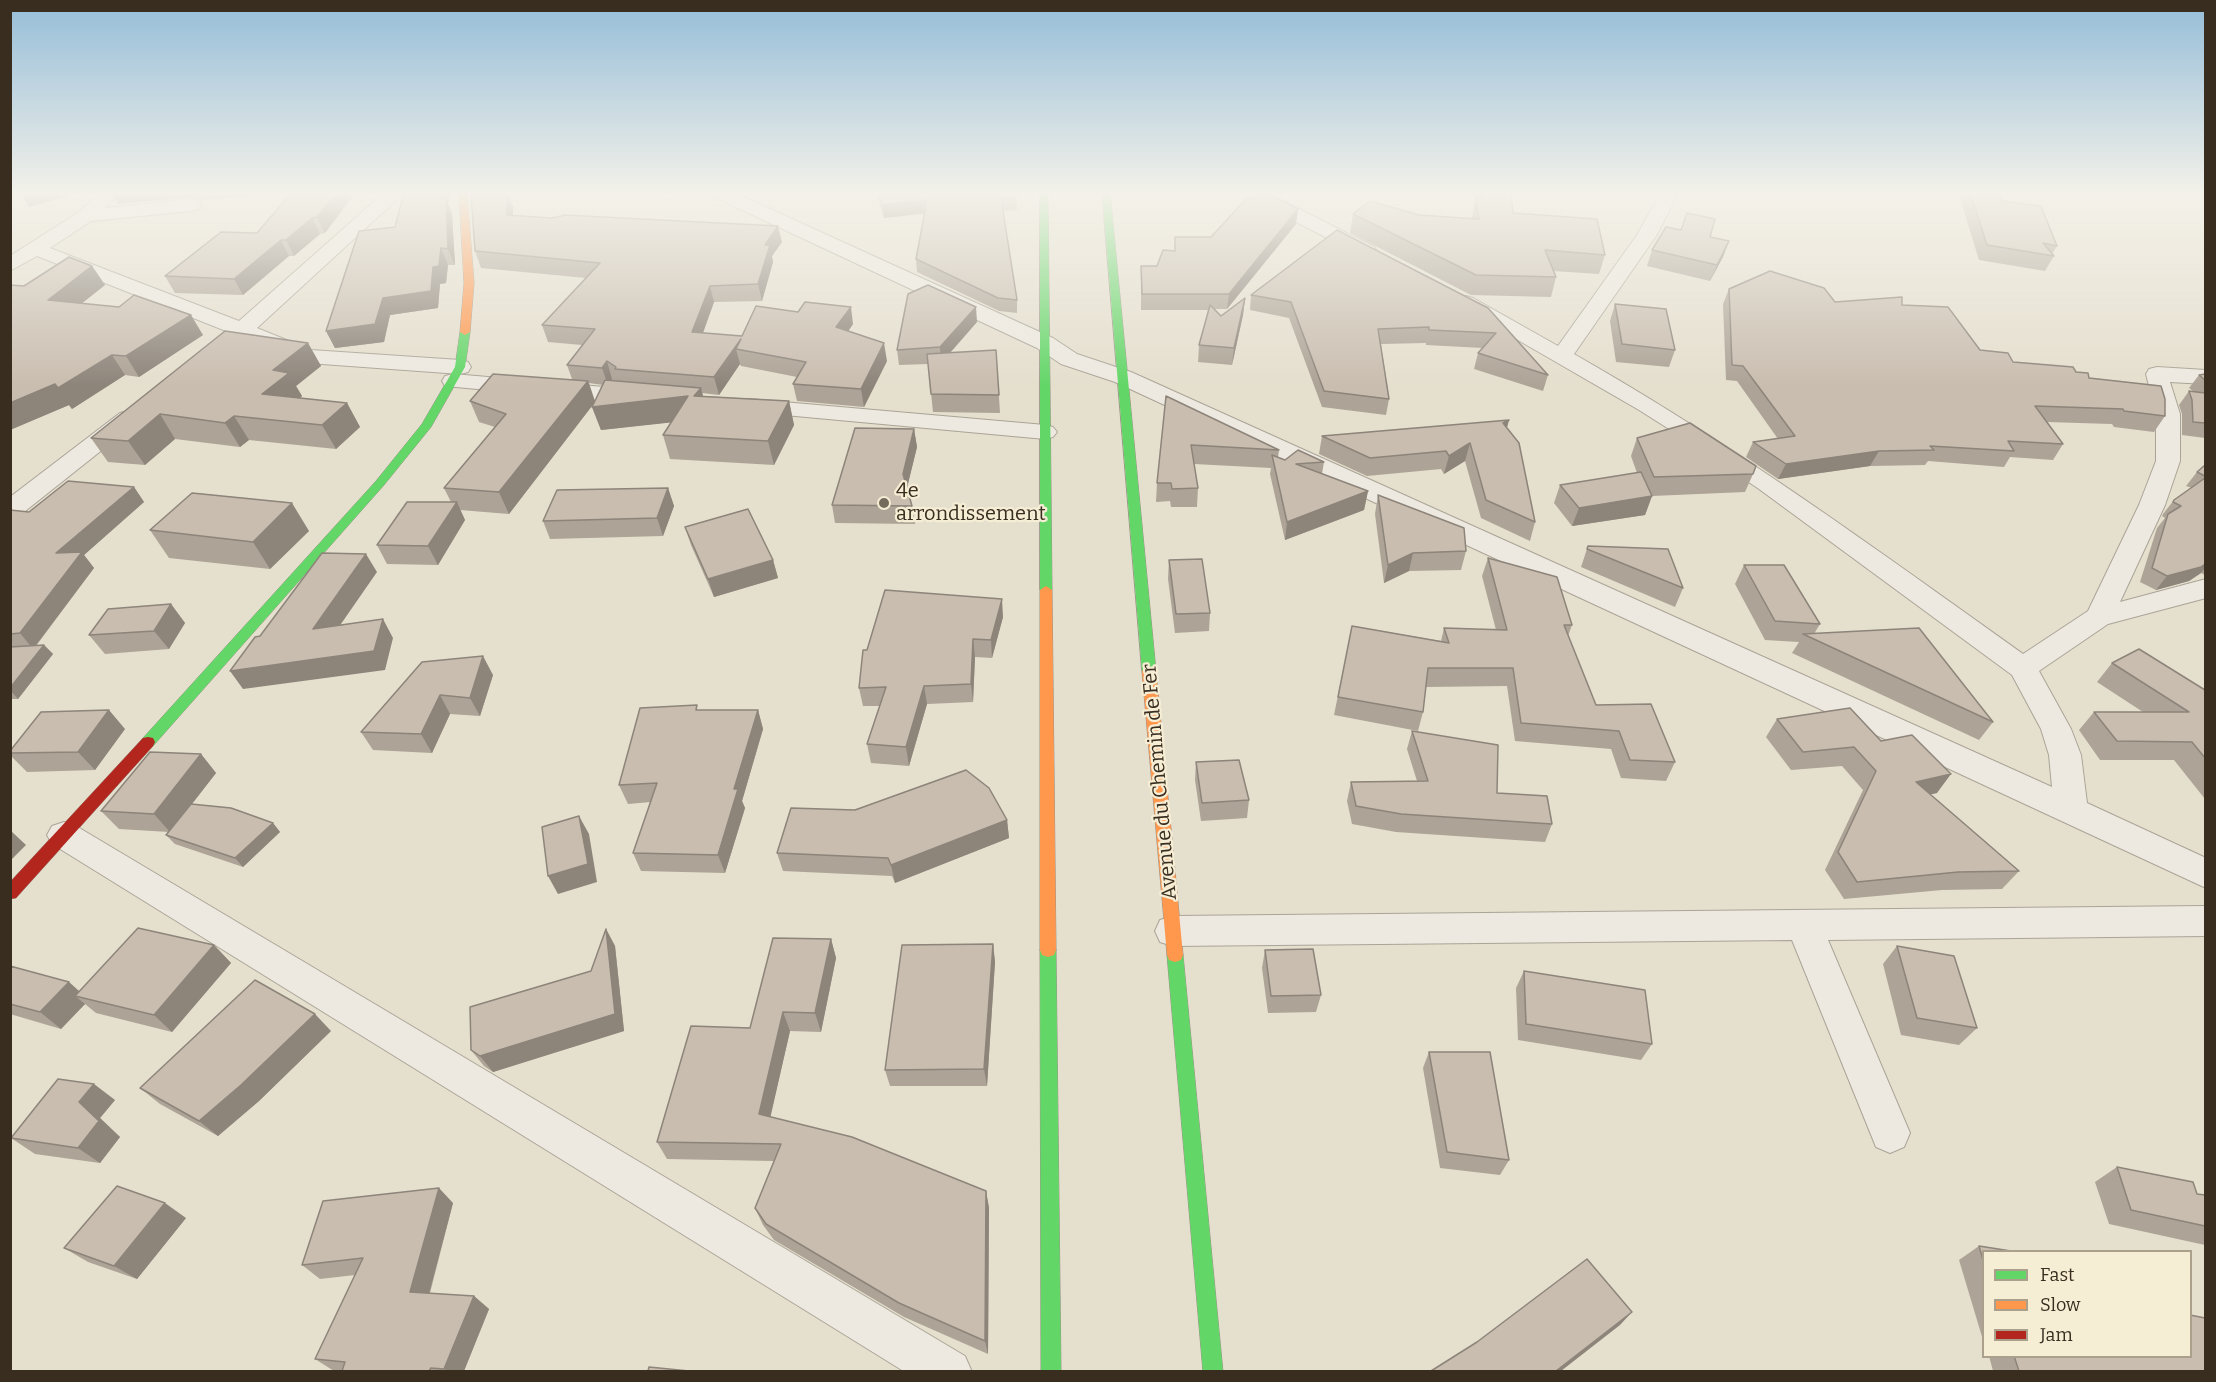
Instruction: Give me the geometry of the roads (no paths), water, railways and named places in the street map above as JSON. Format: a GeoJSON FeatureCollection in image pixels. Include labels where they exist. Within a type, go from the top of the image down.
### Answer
{"type":"FeatureCollection","features":[{"type":"Feature","properties":{"kind":"main road"},"geometry":{"type":"LineString","coordinates":[[10,893],[380,483],[427,425],[456,374],[467,321],[469,283],[467,256]]}},
{"type":"Feature","properties":{"kind":"main road"},"geometry":{"type":"LineString","coordinates":[[1044,256],[1051,1371]]}},
{"type":"Feature","properties":{"kind":"main road","name":"Avenue du Chemin de Fer"},"geometry":{"type":"LineString","coordinates":[[1112,256],[1213,1371]]}},
{"type":"Feature","properties":{"kind":"street"},"geometry":{"type":"LineString","coordinates":[[10,265],[24,256]]}},
{"type":"Feature","properties":{"kind":"street"},"geometry":{"type":"LineString","coordinates":[[55,256],[308,356],[666,399]]}},
{"type":"Feature","properties":{"kind":"street"},"geometry":{"type":"LineString","coordinates":[[186,373],[242,330],[324,256]]}},
{"type":"Feature","properties":{"kind":"street"},"geometry":{"type":"LineString","coordinates":[[858,256],[1045,343],[1069,359],[1123,376],[2071,810],[2205,874]]}},
{"type":"Feature","properties":{"kind":"street"},"geometry":{"type":"LineString","coordinates":[[1377,256],[1388,262]]}},
{"type":"Feature","properties":{"kind":"street"},"geometry":{"type":"LineString","coordinates":[[1562,356],[1632,256]]}},
{"type":"Feature","properties":{"kind":"street"},"geometry":{"type":"LineString","coordinates":[[1446,291],[1647,405],[1768,484],[2023,668],[2056,729],[2065,755],[2071,810]]}},
{"type":"Feature","properties":{"kind":"street"},"geometry":{"type":"LineString","coordinates":[[2099,616],[2152,505],[2168,461],[2168,414],[2157,374],[2205,377]]}},
{"type":"Feature","properties":{"kind":"street"},"geometry":{"type":"LineString","coordinates":[[10,510],[149,402]]}},
{"type":"Feature","properties":{"kind":"street"},"geometry":{"type":"LineString","coordinates":[[726,404],[1045,432]]}},
{"type":"Feature","properties":{"kind":"street"},"geometry":{"type":"LineString","coordinates":[[2023,668],[2099,616],[2183,596],[2205,588]]}},
{"type":"Feature","properties":{"kind":"street"},"geometry":{"type":"LineString","coordinates":[[64,835],[949,1371]]}},
{"type":"Feature","properties":{"kind":"street"},"geometry":{"type":"LineString","coordinates":[[1173,931],[2205,921]]}},
{"type":"Feature","properties":{"kind":"street"},"geometry":{"type":"LineString","coordinates":[[1804,925],[1890,1132]]}},
{"type":"Feature","properties":{"kind":"place","name":"4e arrondissement"},"geometry":{"type":"Point","coordinates":[884,503]}}]}
